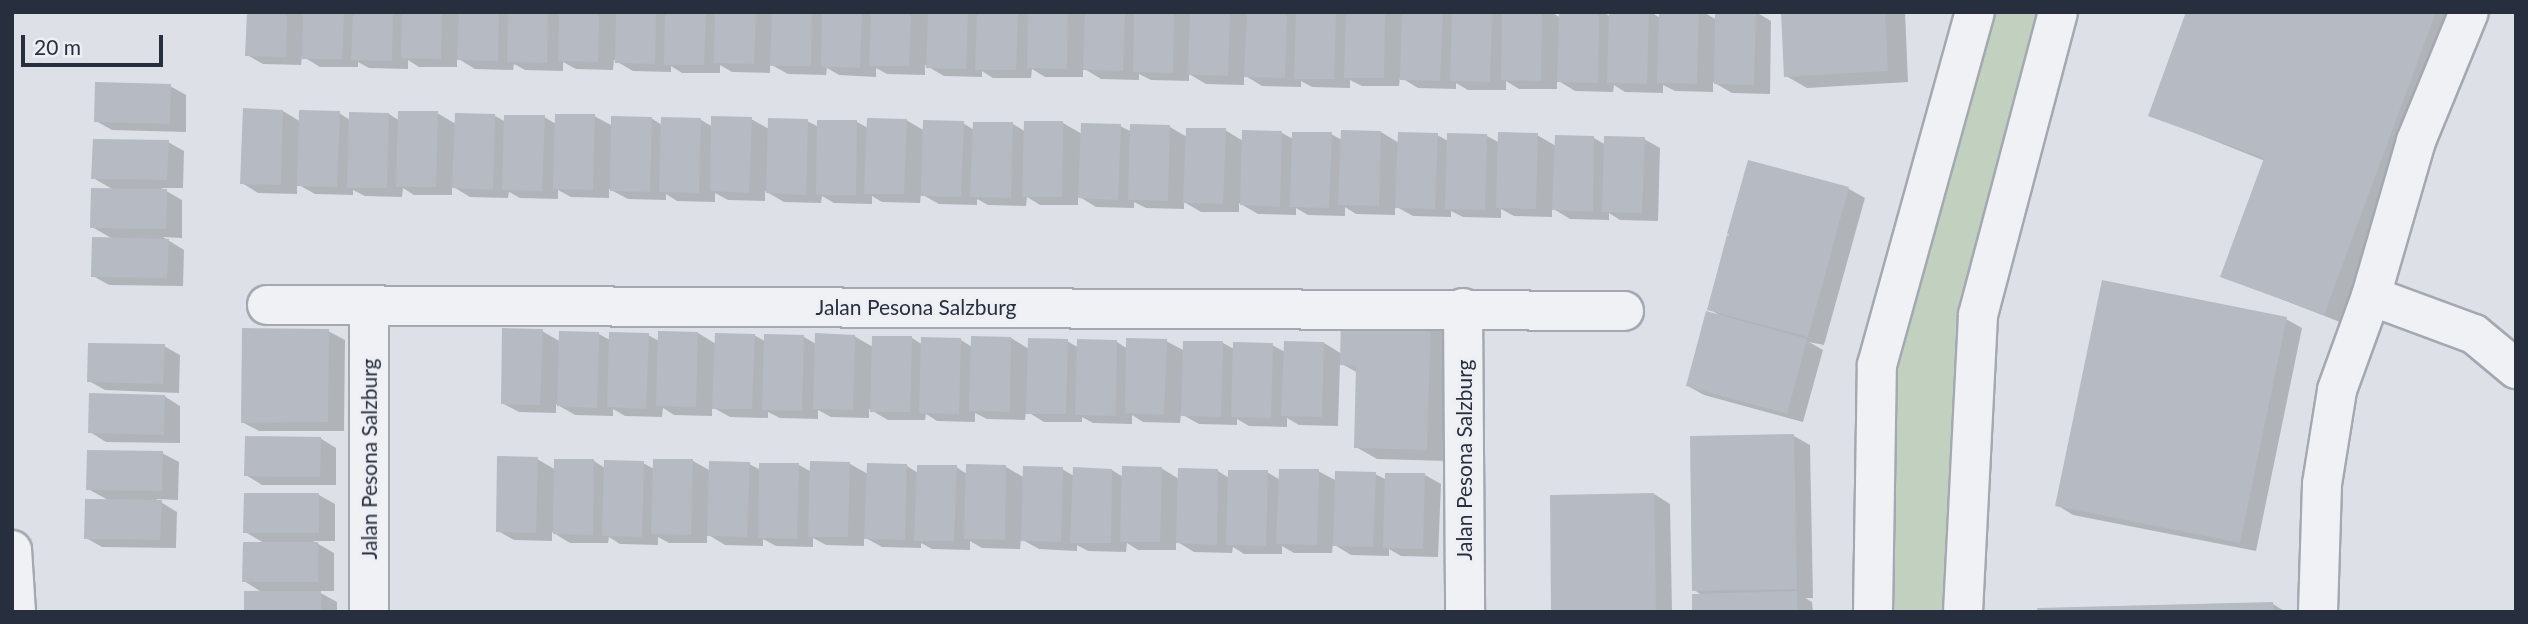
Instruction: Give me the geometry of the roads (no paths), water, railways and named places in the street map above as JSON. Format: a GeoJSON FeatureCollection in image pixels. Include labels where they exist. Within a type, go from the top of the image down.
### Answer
{"type":"FeatureCollection","features":[{"type":"Feature","properties":{"kind":"street"},"geometry":{"type":"LineString","coordinates":[[1873,612],[1877,365],[1975,12]]}},
{"type":"Feature","properties":{"kind":"street"},"geometry":{"type":"LineString","coordinates":[[1963,612],[1978,315],[2058,12]]}},
{"type":"Feature","properties":{"kind":"street"},"geometry":{"type":"LineString","coordinates":[[2318,612],[2322,484],[2337,390],[2371,296],[2416,141],[2469,12]]}},
{"type":"Feature","properties":{"kind":"street"},"geometry":{"type":"LineString","coordinates":[[2371,296],[2474,334],[2516,369]]}},
{"type":"Feature","properties":{"kind":"street","name":"Jalan Pesona Salzburg"},"geometry":{"type":"LineString","coordinates":[[267,305],[1624,311]]}},
{"type":"Feature","properties":{"kind":"street","name":"Jalan Pesona Salzburg"},"geometry":{"type":"LineString","coordinates":[[369,306],[369,612]]}},
{"type":"Feature","properties":{"kind":"street","name":"Jalan Pesona Salzburg"},"geometry":{"type":"LineString","coordinates":[[1463,309],[1465,612]]}},
{"type":"Feature","properties":{"kind":"street"},"geometry":{"type":"LineString","coordinates":[[12,550],[16,612]]}}]}
